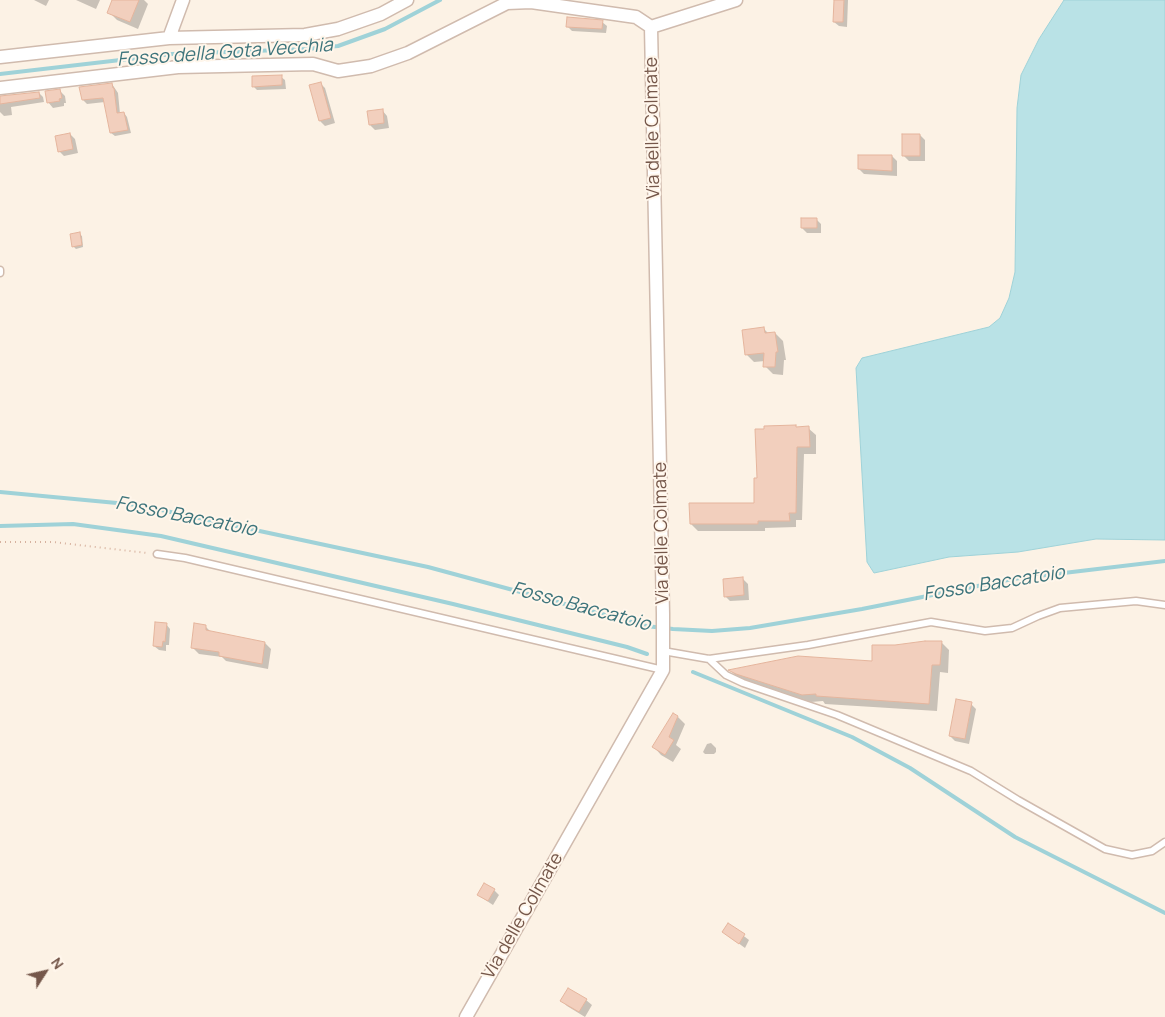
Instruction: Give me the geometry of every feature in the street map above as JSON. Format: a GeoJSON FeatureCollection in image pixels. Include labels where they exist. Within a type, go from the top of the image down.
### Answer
{"type":"FeatureCollection","features":[{"type":"Feature","properties":{"kind":"street"},"geometry":{"type":"LineString","coordinates":[[168,38],[183,0]]}},
{"type":"Feature","properties":{"kind":"street"},"geometry":{"type":"LineString","coordinates":[[0,57],[168,38],[306,35],[338,29],[381,14],[407,0]]}},
{"type":"Feature","properties":{"kind":"street"},"geometry":{"type":"LineString","coordinates":[[0,88],[178,67],[313,64],[338,71],[371,66],[408,53],[507,3],[532,2],[636,17],[651,27],[736,0]]}},
{"type":"Feature","properties":{"kind":"street","name":"Via delle Colmate"},"geometry":{"type":"LineString","coordinates":[[466,1017],[663,670],[651,27]]}},
{"type":"Feature","properties":{"kind":"lane"},"geometry":{"type":"LineString","coordinates":[[157,554],[185,558],[663,670]]}},
{"type":"Feature","properties":{"kind":"lane"},"geometry":{"type":"LineString","coordinates":[[709,659],[808,645],[931,622],[985,631],[1012,628],[1060,608],[1136,601],[1165,605]]}},
{"type":"Feature","properties":{"kind":"lane"},"geometry":{"type":"LineString","coordinates":[[663,645],[709,659],[726,674],[743,683],[837,715],[971,771],[1105,849],[1132,855],[1152,851],[1165,842]]}},
{"type":"Feature","properties":{"kind":"path"},"geometry":{"type":"LineString","coordinates":[[0,542],[53,542],[157,554]]}},
{"type":"Feature","properties":{"kind":"water"},"geometry":{"type":"Polygon","coordinates":[[[1064,0],[1165,0],[1165,540],[1096,539],[1018,552],[949,557],[874,573],[867,562],[856,368],[862,358],[989,327],[1000,318],[1009,298],[1015,272],[1017,108],[1021,75],[1039,39],[1064,0]]]}},
{"type":"Feature","properties":{"kind":"building"},"geometry":{"type":"Polygon","coordinates":[[[112,0],[139,0],[130,22],[107,13],[112,0]]]}},
{"type":"Feature","properties":{"kind":"building"},"geometry":{"type":"Polygon","coordinates":[[[834,0],[844,0],[843,22],[833,22],[834,0]]]}},
{"type":"Feature","properties":{"kind":"building"},"geometry":{"type":"Polygon","coordinates":[[[567,17],[603,20],[602,29],[566,27],[567,17]]]}},
{"type":"Feature","properties":{"kind":"building"},"geometry":{"type":"Polygon","coordinates":[[[282,75],[282,85],[252,87],[252,76],[282,75]]]}},
{"type":"Feature","properties":{"kind":"building"},"geometry":{"type":"Polygon","coordinates":[[[321,82],[331,118],[319,121],[309,85],[321,82]]]}},
{"type":"Feature","properties":{"kind":"building"},"geometry":{"type":"Polygon","coordinates":[[[112,83],[117,113],[124,112],[128,130],[110,133],[103,98],[82,100],[79,87],[112,83]]]}},
{"type":"Feature","properties":{"kind":"building"},"geometry":{"type":"Polygon","coordinates":[[[60,89],[62,98],[59,99],[60,101],[47,103],[45,91],[60,89]]]}},
{"type":"Feature","properties":{"kind":"building"},"geometry":{"type":"Polygon","coordinates":[[[39,92],[40,98],[0,104],[0,96],[39,92]]]}},
{"type":"Feature","properties":{"kind":"building"},"geometry":{"type":"Polygon","coordinates":[[[383,109],[384,123],[369,125],[367,111],[383,109]]]}},
{"type":"Feature","properties":{"kind":"building"},"geometry":{"type":"Polygon","coordinates":[[[70,133],[73,149],[58,152],[55,136],[70,133]]]}},
{"type":"Feature","properties":{"kind":"building"},"geometry":{"type":"Polygon","coordinates":[[[902,134],[920,134],[920,156],[902,156],[902,134]]]}},
{"type":"Feature","properties":{"kind":"building"},"geometry":{"type":"Polygon","coordinates":[[[858,155],[892,155],[892,171],[858,169],[858,155]]]}},
{"type":"Feature","properties":{"kind":"building"},"geometry":{"type":"Polygon","coordinates":[[[801,218],[817,218],[817,228],[801,228],[801,218]]]}},
{"type":"Feature","properties":{"kind":"building"},"geometry":{"type":"Polygon","coordinates":[[[80,232],[82,245],[72,247],[70,234],[80,232]]]}},
{"type":"Feature","properties":{"kind":"building"},"geometry":{"type":"Polygon","coordinates":[[[764,327],[765,333],[775,332],[778,352],[776,352],[775,367],[763,367],[764,353],[745,355],[742,330],[764,327]]]}},
{"type":"Feature","properties":{"kind":"building"},"geometry":{"type":"Polygon","coordinates":[[[796,425],[796,427],[809,426],[810,447],[797,447],[796,513],[789,513],[790,521],[758,521],[758,524],[690,524],[689,503],[754,503],[754,478],[757,478],[755,429],[764,429],[764,426],[796,425]]]}},
{"type":"Feature","properties":{"kind":"building"},"geometry":{"type":"Polygon","coordinates":[[[743,577],[744,595],[724,597],[723,579],[743,577]]]}},
{"type":"Feature","properties":{"kind":"building"},"geometry":{"type":"Polygon","coordinates":[[[155,622],[167,623],[165,642],[163,641],[162,647],[153,646],[155,622]]]}},
{"type":"Feature","properties":{"kind":"building"},"geometry":{"type":"Polygon","coordinates":[[[194,623],[206,625],[206,630],[265,642],[262,664],[219,656],[219,652],[191,648],[194,623]]]}},
{"type":"Feature","properties":{"kind":"building"},"geometry":{"type":"Polygon","coordinates":[[[942,641],[940,665],[932,665],[929,704],[816,696],[816,694],[802,695],[728,670],[798,656],[872,661],[872,645],[895,645],[942,641]]]}},
{"type":"Feature","properties":{"kind":"building"},"geometry":{"type":"Polygon","coordinates":[[[956,699],[972,702],[965,739],[949,736],[956,699]]]}},
{"type":"Feature","properties":{"kind":"building"},"geometry":{"type":"Polygon","coordinates":[[[673,713],[678,716],[669,737],[674,740],[665,755],[652,747],[673,713]]]}},
{"type":"Feature","properties":{"kind":"building"},"geometry":{"type":"Polygon","coordinates":[[[484,883],[495,889],[488,901],[477,895],[484,883]]]}},
{"type":"Feature","properties":{"kind":"building"},"geometry":{"type":"Polygon","coordinates":[[[728,923],[745,934],[739,944],[722,932],[728,923]]]}},
{"type":"Feature","properties":{"kind":"building"},"geometry":{"type":"Polygon","coordinates":[[[568,988],[587,999],[579,1012],[560,1001],[568,988]]]}},
{"type":"Feature","properties":{"kind":"waterway","name":"Fosso della Gota Vecchia"},"geometry":{"type":"LineString","coordinates":[[0,74],[172,54],[307,49],[338,46],[385,29],[440,0]]}},
{"type":"Feature","properties":{"kind":"waterway","name":"Fosso Baccatoio"},"geometry":{"type":"LineString","coordinates":[[0,492],[138,505],[428,567],[646,626],[673,629],[712,631],[750,628],[862,609],[1013,579],[1165,561]]}},
{"type":"Feature","properties":{"kind":"waterway"},"geometry":{"type":"LineString","coordinates":[[0,526],[73,524],[161,536],[453,604],[627,647],[647,654]]}},
{"type":"Feature","properties":{"kind":"waterway"},"geometry":{"type":"LineString","coordinates":[[693,672],[852,737],[910,768],[1015,837],[1165,913]]}}]}
